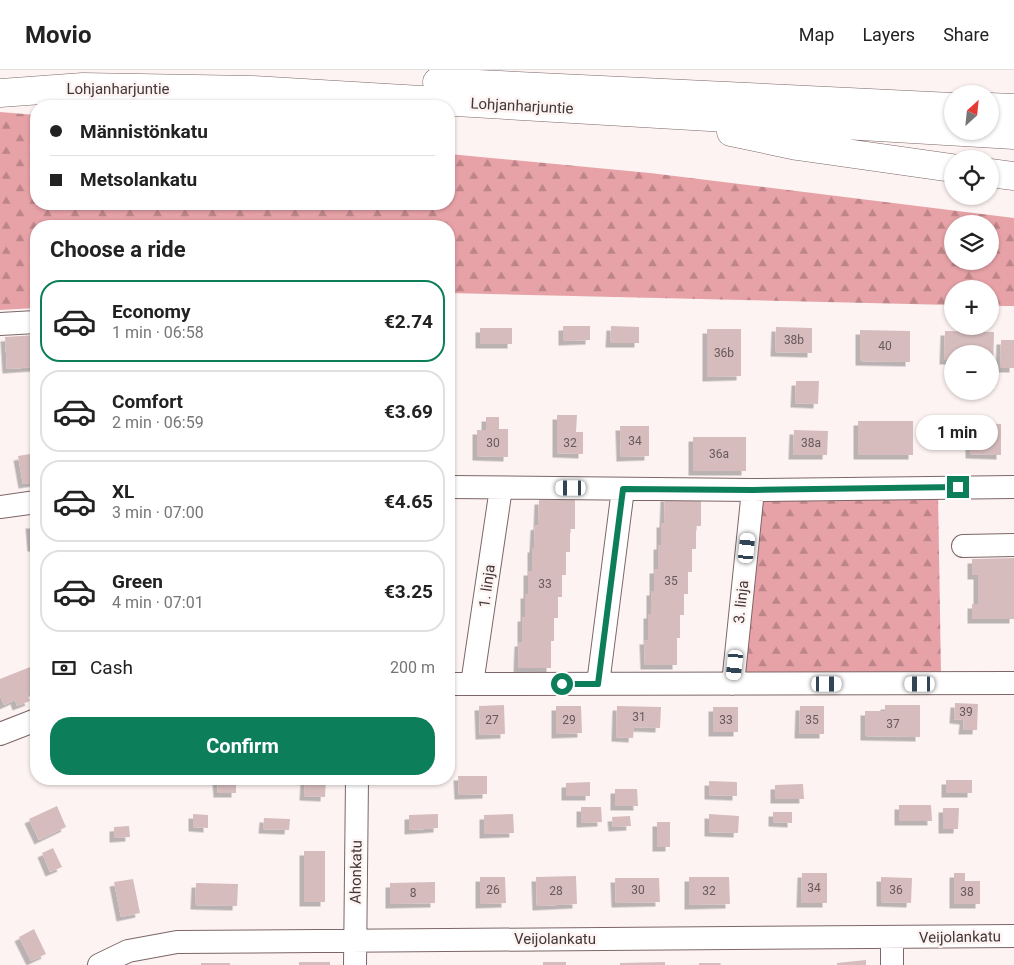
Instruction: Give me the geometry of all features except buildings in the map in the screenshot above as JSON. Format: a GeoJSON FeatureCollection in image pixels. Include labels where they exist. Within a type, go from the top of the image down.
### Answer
{"type":"FeatureCollection","features":[{"type":"Feature","properties":{"kind":"highway","name":"Lohjanharjuntie"},"geometry":{"type":"LineString","coordinates":[[0,93],[90,79],[218,71],[944,107]]}},
{"type":"Feature","properties":{"kind":"highway","name":"Lohjanharjuntie"},"geometry":{"type":"LineString","coordinates":[[0,77],[90,79],[419,100]]}},
{"type":"Feature","properties":{"kind":"highway","name":"Lohjanharjuntie"},"geometry":{"type":"LineString","coordinates":[[455,102],[1014,135]]}},
{"type":"Feature","properties":{"kind":"highway"},"geometry":{"type":"LineString","coordinates":[[999,107],[1014,108]]}},
{"type":"Feature","properties":{"kind":"highway"},"geometry":{"type":"LineString","coordinates":[[636,113],[797,146],[944,167]]}},
{"type":"Feature","properties":{"kind":"highway"},"geometry":{"type":"LineString","coordinates":[[999,174],[1014,176]]}},
{"type":"Feature","properties":{"kind":"street"},"geometry":{"type":"LineString","coordinates":[[0,324],[30,322]]}},
{"type":"Feature","properties":{"kind":"street"},"geometry":{"type":"LineString","coordinates":[[455,487],[753,490],[1014,486]]}},
{"type":"Feature","properties":{"kind":"street","name":"1. linja"},"geometry":{"type":"LineString","coordinates":[[472,684],[501,488]]}},
{"type":"Feature","properties":{"kind":"street"},"geometry":{"type":"LineString","coordinates":[[598,684],[623,489]]}},
{"type":"Feature","properties":{"kind":"street","name":"3. linja"},"geometry":{"type":"LineString","coordinates":[[733,684],[753,490]]}},
{"type":"Feature","properties":{"kind":"street"},"geometry":{"type":"LineString","coordinates":[[0,507],[30,503]]}},
{"type":"Feature","properties":{"kind":"street"},"geometry":{"type":"LineString","coordinates":[[963,546],[1014,545]]}},
{"type":"Feature","properties":{"kind":"street"},"geometry":{"type":"LineString","coordinates":[[455,684],[1014,683]]}},
{"type":"Feature","properties":{"kind":"street"},"geometry":{"type":"LineString","coordinates":[[0,734],[30,722]]}},
{"type":"Feature","properties":{"kind":"street","name":"Ahonkatu"},"geometry":{"type":"LineString","coordinates":[[355,965],[357,785]]}},
{"type":"Feature","properties":{"kind":"street","name":"Veijolankatu"},"geometry":{"type":"LineString","coordinates":[[99,965],[128,951],[177,942],[355,939],[1014,936]]}},
{"type":"Feature","properties":{"kind":"street"},"geometry":{"type":"LineString","coordinates":[[892,937],[892,965]]}},
{"type":"Feature","properties":{"kind":"green space"},"geometry":{"type":"Polygon","coordinates":[[[0,112],[30,114],[30,210],[455,210],[455,155],[650,173],[990,215],[944,215],[944,270],[999,270],[999,216],[1014,218],[1014,306],[999,306],[999,280],[944,280],[944,305],[455,293],[455,220],[30,220],[30,308],[0,310],[0,112]]]}},
{"type":"Feature","properties":{"kind":"green space"},"geometry":{"type":"Polygon","coordinates":[[[938,492],[941,675],[741,672],[764,496],[938,492]]]}},
{"type":"Feature","properties":{"kind":"route"},"geometry":{"type":"LineString","coordinates":[[562,684],[598,684],[623,489],[753,490],[958,487]]}}]}
